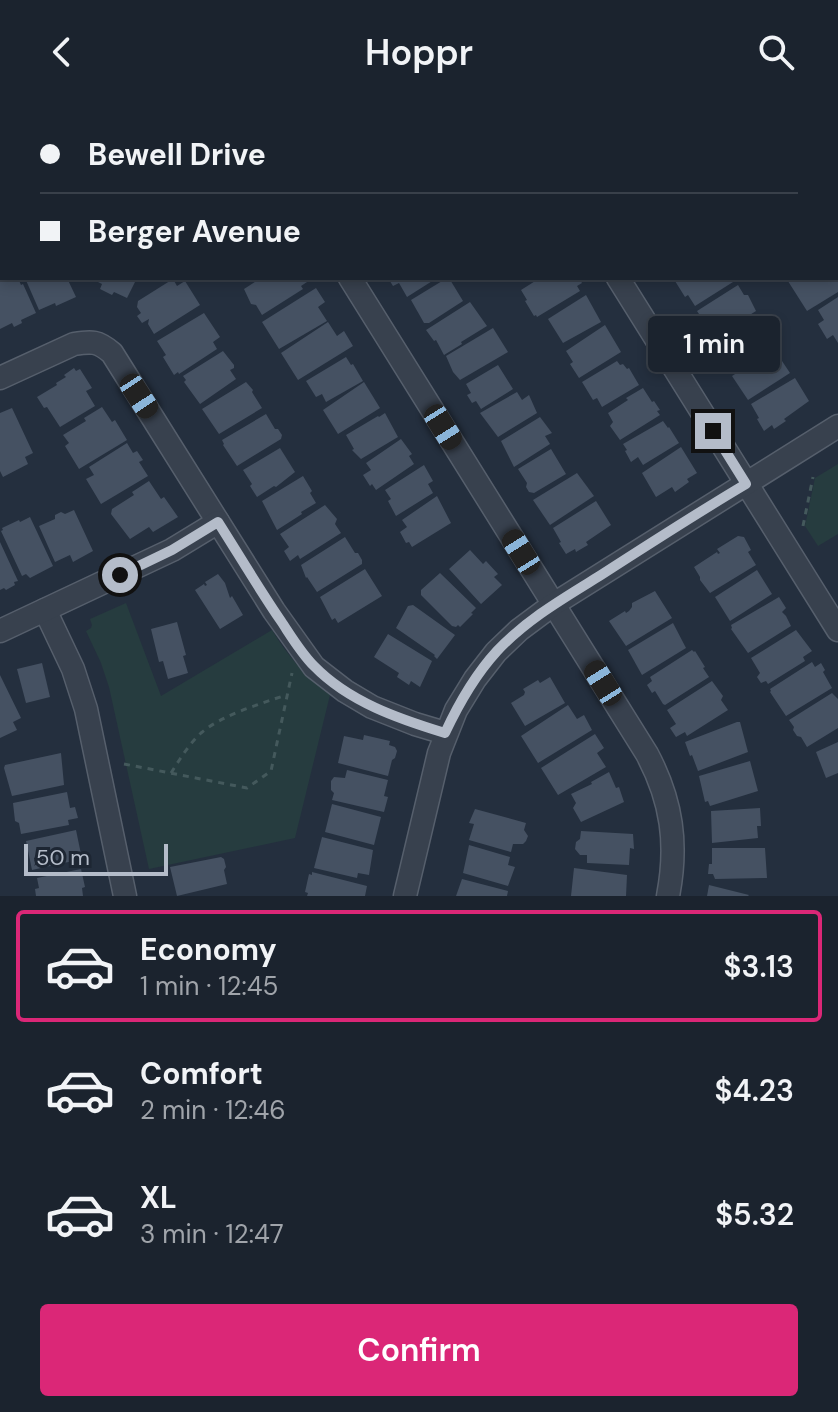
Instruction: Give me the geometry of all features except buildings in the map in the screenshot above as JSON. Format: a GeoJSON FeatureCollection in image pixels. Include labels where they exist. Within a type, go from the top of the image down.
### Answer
{"type":"FeatureCollection","features":[{"type":"Feature","properties":{"kind":"street"},"geometry":{"type":"LineString","coordinates":[[351,280],[657,772],[673,836],[673,868],[668,896]]}},
{"type":"Feature","properties":{"kind":"street"},"geometry":{"type":"LineString","coordinates":[[619,280],[838,630]]}},
{"type":"Feature","properties":{"kind":"street"},"geometry":{"type":"LineString","coordinates":[[0,378],[74,344],[101,343],[112,353],[282,622],[314,667],[372,707],[445,733]]}},
{"type":"Feature","properties":{"kind":"street"},"geometry":{"type":"LineString","coordinates":[[405,896],[445,733],[468,690],[490,659],[519,630],[554,604],[838,426]]}},
{"type":"Feature","properties":{"kind":"street"},"geometry":{"type":"LineString","coordinates":[[0,631],[172,550],[218,522]]}},
{"type":"Feature","properties":{"kind":"street"},"geometry":{"type":"LineString","coordinates":[[45,610],[73,669],[86,709],[125,896]]}},
{"type":"Feature","properties":{"kind":"path"},"geometry":{"type":"LineString","coordinates":[[803,526],[813,477]]}},
{"type":"Feature","properties":{"kind":"path"},"geometry":{"type":"LineString","coordinates":[[124,764],[247,788],[271,771],[294,666]]}},
{"type":"Feature","properties":{"kind":"path"},"geometry":{"type":"LineString","coordinates":[[171,773],[204,731],[245,708],[286,695]]}},
{"type":"Feature","properties":{"kind":"green space"},"geometry":{"type":"Polygon","coordinates":[[[838,464],[838,534],[818,546],[805,526],[815,478],[838,464]]]}},
{"type":"Feature","properties":{"kind":"green space"},"geometry":{"type":"Polygon","coordinates":[[[126,603],[161,696],[272,630],[298,665],[330,695],[295,838],[149,869],[109,687],[86,631],[92,625],[90,619],[126,603]]]}},
{"type":"Feature","properties":{"kind":"route"},"geometry":{"type":"LineString","coordinates":[[120,575],[172,550],[218,522],[297,646],[314,667],[372,707],[445,733],[475,679],[496,652],[519,630],[568,595],[746,484],[713,431]]}}]}
